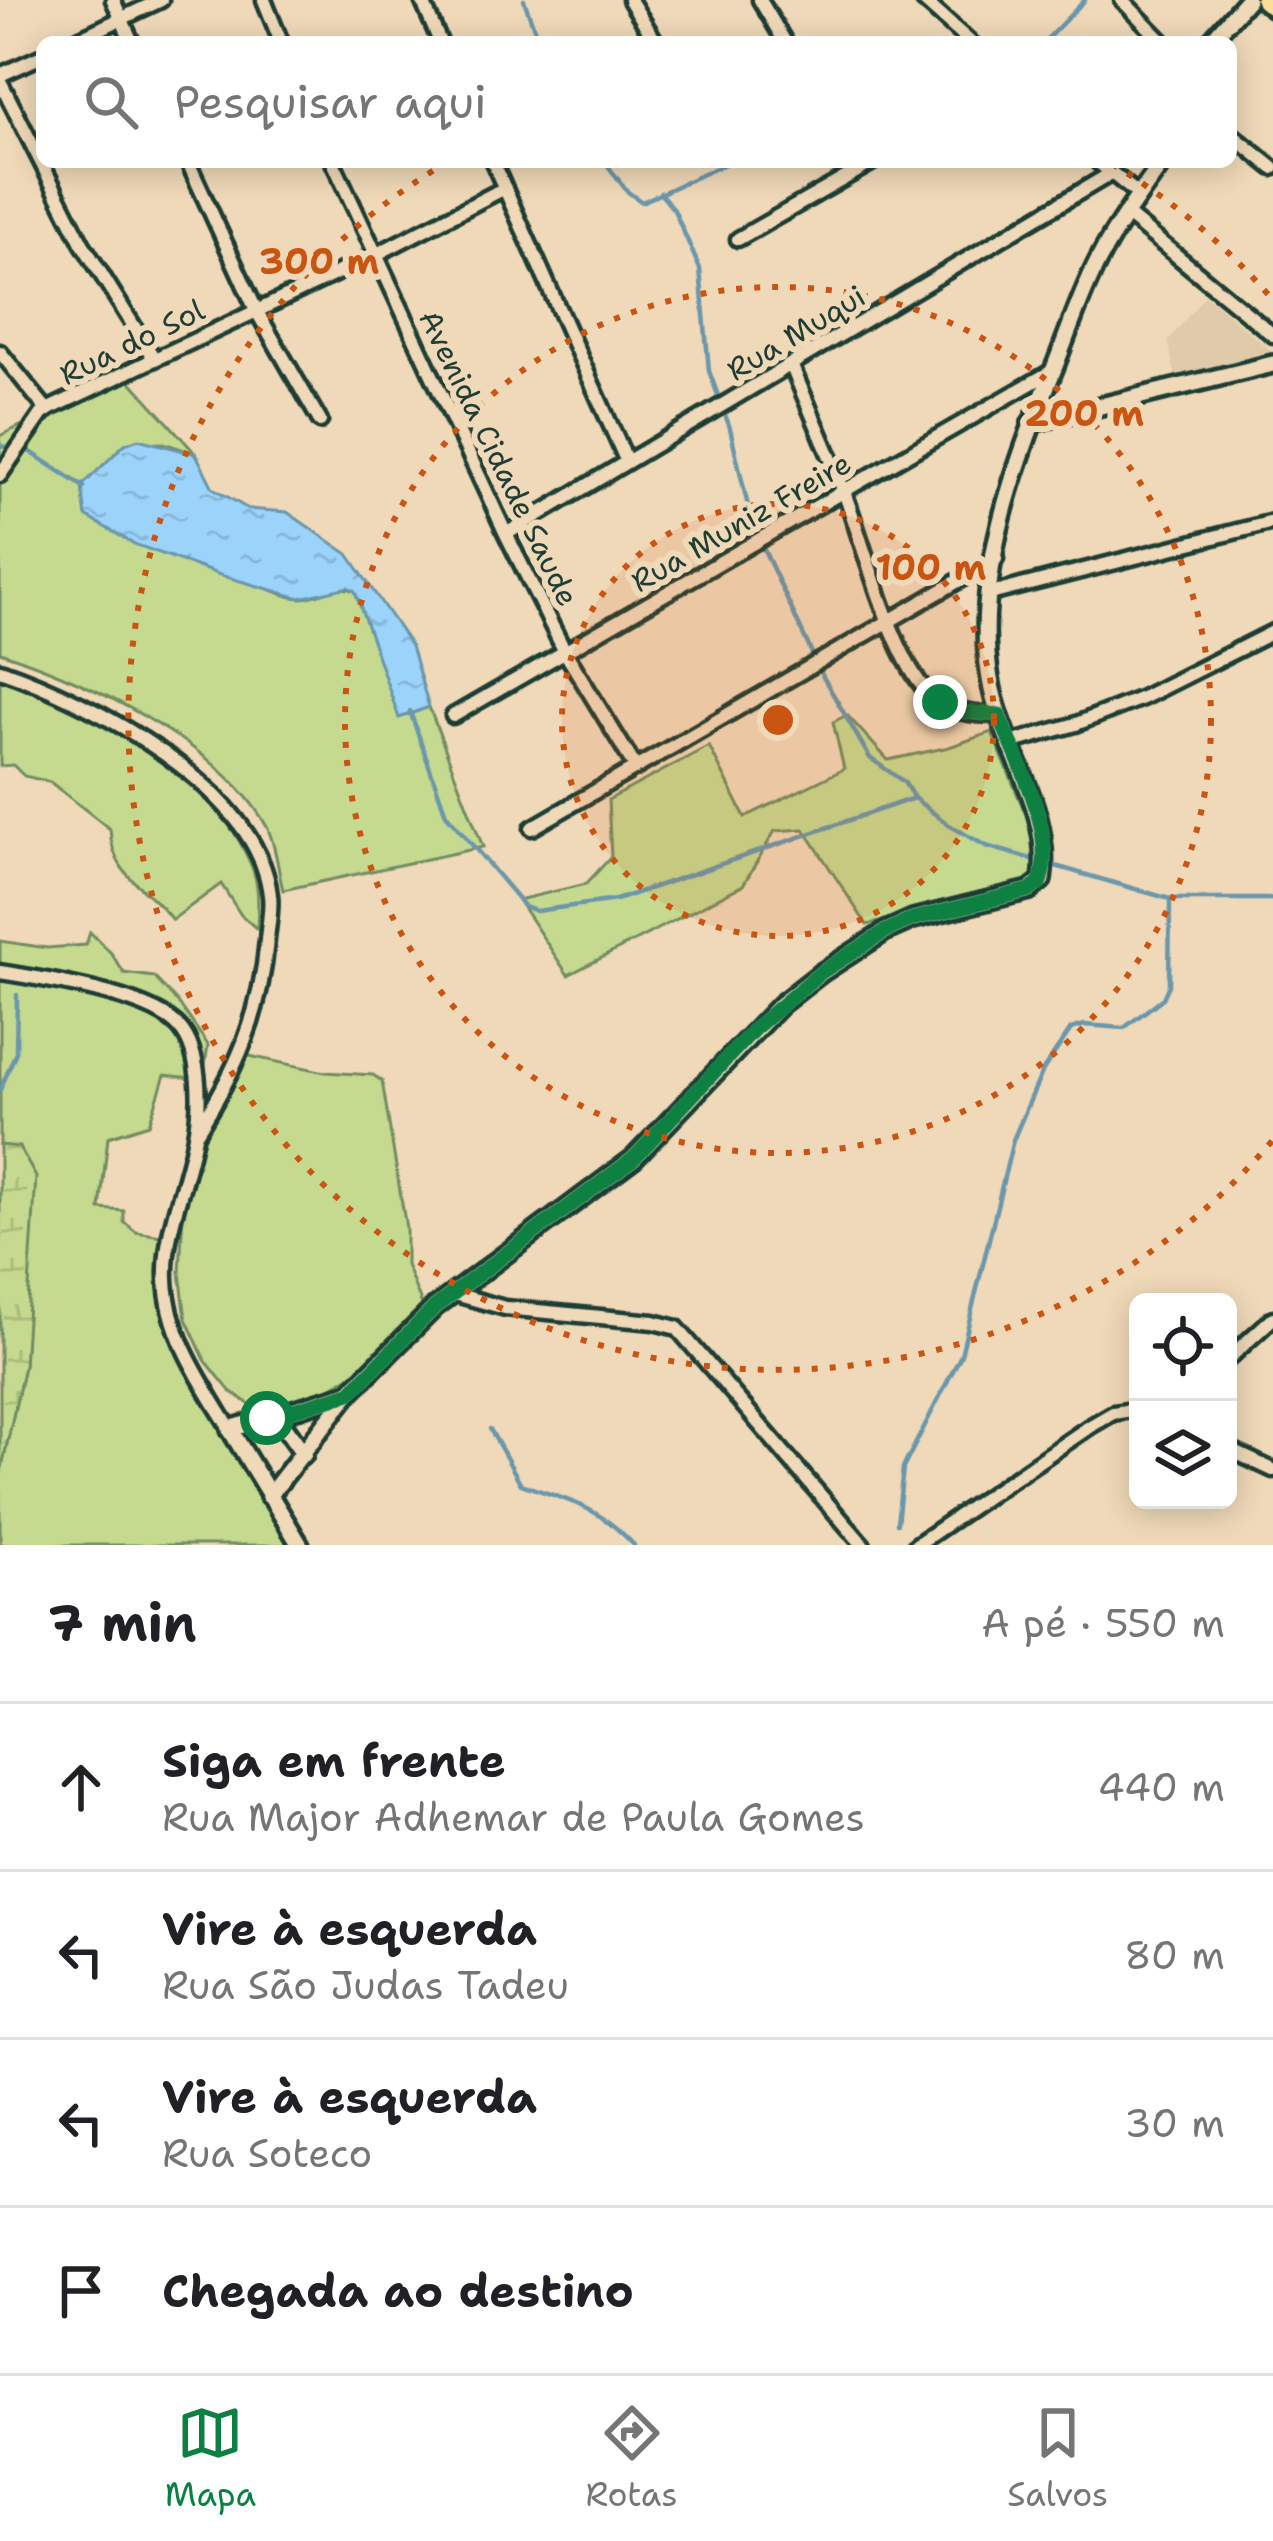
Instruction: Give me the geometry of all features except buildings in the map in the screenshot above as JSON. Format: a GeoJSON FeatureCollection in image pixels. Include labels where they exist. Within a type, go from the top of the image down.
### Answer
{"type":"FeatureCollection","features":[{"type":"Feature","properties":{"kind":"main road"},"geometry":{"type":"LineString","coordinates":[[1265,0],[1273,6]]}},
{"type":"Feature","properties":{"kind":"street"},"geometry":{"type":"LineString","coordinates":[[113,0],[129,36]]}},
{"type":"Feature","properties":{"kind":"street"},"geometry":{"type":"LineString","coordinates":[[86,36],[161,0]]}},
{"type":"Feature","properties":{"kind":"street"},"geometry":{"type":"LineString","coordinates":[[259,0],[278,36]]}},
{"type":"Feature","properties":{"kind":"street"},"geometry":{"type":"LineString","coordinates":[[422,0],[437,36]]}},
{"type":"Feature","properties":{"kind":"street"},"geometry":{"type":"LineString","coordinates":[[630,0],[652,36]]}},
{"type":"Feature","properties":{"kind":"street"},"geometry":{"type":"LineString","coordinates":[[760,0],[781,36]]}},
{"type":"Feature","properties":{"kind":"street"},"geometry":{"type":"LineString","coordinates":[[923,0],[963,36]]}},
{"type":"Feature","properties":{"kind":"street"},"geometry":{"type":"LineString","coordinates":[[1122,0],[1156,36]]}},
{"type":"Feature","properties":{"kind":"street"},"geometry":{"type":"LineString","coordinates":[[1215,36],[1247,0]]}},
{"type":"Feature","properties":{"kind":"street"},"geometry":{"type":"LineString","coordinates":[[36,59],[0,78],[36,150]]}},
{"type":"Feature","properties":{"kind":"street"},"geometry":{"type":"LineString","coordinates":[[1237,139],[1273,168]]}},
{"type":"Feature","properties":{"kind":"street"},"geometry":{"type":"LineString","coordinates":[[45,168],[82,243],[153,357]]}},
{"type":"Feature","properties":{"kind":"street"},"geometry":{"type":"LineString","coordinates":[[191,168],[256,310],[320,421]]}},
{"type":"Feature","properties":{"kind":"street","name":"Avenida Cidade Saude"},"geometry":{"type":"LineString","coordinates":[[336,168],[506,534],[566,652],[636,768]]}},
{"type":"Feature","properties":{"kind":"street"},"geometry":{"type":"LineString","coordinates":[[497,168],[627,462]]}},
{"type":"Feature","properties":{"kind":"street"},"geometry":{"type":"LineString","coordinates":[[738,239],[862,168]]}},
{"type":"Feature","properties":{"kind":"street"},"geometry":{"type":"LineString","coordinates":[[1104,168],[1139,195]]}},
{"type":"Feature","properties":{"kind":"street"},"geometry":{"type":"LineString","coordinates":[[269,1496],[350,1393],[435,1307],[634,1158],[755,1028],[820,973],[913,919],[1030,890],[1042,880],[1040,828],[993,699],[986,643],[990,595],[1008,492],[1031,423],[1087,283],[1159,168]]}},
{"type":"Feature","properties":{"kind":"street","name":"Rua Muqui"},"geometry":{"type":"LineString","coordinates":[[506,534],[1110,174]]}},
{"type":"Feature","properties":{"kind":"street","name":"Rua do Sol"},"geometry":{"type":"LineString","coordinates":[[0,476],[47,410],[505,188]]}},
{"type":"Feature","properties":{"kind":"street"},"geometry":{"type":"LineString","coordinates":[[1126,214],[1273,335]]}},
{"type":"Feature","properties":{"kind":"street"},"geometry":{"type":"LineString","coordinates":[[0,352],[47,410]]}},
{"type":"Feature","properties":{"kind":"street"},"geometry":{"type":"LineString","coordinates":[[790,364],[844,491],[890,621],[919,680],[929,694],[963,712],[999,715]]}},
{"type":"Feature","properties":{"kind":"street"},"geometry":{"type":"LineString","coordinates":[[1031,423],[1273,364]]}},
{"type":"Feature","properties":{"kind":"street","name":"Rua Muniz Freire"},"geometry":{"type":"LineString","coordinates":[[453,716],[1054,370]]}},
{"type":"Feature","properties":{"kind":"street"},"geometry":{"type":"LineString","coordinates":[[990,595],[1273,522]]}},
{"type":"Feature","properties":{"kind":"street"},"geometry":{"type":"LineString","coordinates":[[532,828],[996,559]]}},
{"type":"Feature","properties":{"kind":"street"},"geometry":{"type":"LineString","coordinates":[[1010,743],[1142,698],[1273,632]]}},
{"type":"Feature","properties":{"kind":"street"},"geometry":{"type":"LineString","coordinates":[[0,670],[122,726],[184,766],[237,821],[261,868],[270,896],[260,999],[223,1091],[195,1135]]}},
{"type":"Feature","properties":{"kind":"street"},"geometry":{"type":"LineString","coordinates":[[0,973],[50,980],[148,1007],[177,1024],[196,1064],[195,1135],[173,1218],[166,1279],[169,1305],[189,1359],[300,1545]]}},
{"type":"Feature","properties":{"kind":"street"},"geometry":{"type":"LineString","coordinates":[[455,1294],[505,1308],[677,1328],[863,1545]]}},
{"type":"Feature","properties":{"kind":"street"},"geometry":{"type":"LineString","coordinates":[[1237,1351],[1273,1318]]}},
{"type":"Feature","properties":{"kind":"street"},"geometry":{"type":"LineString","coordinates":[[230,1429],[350,1393]]}},
{"type":"Feature","properties":{"kind":"street"},"geometry":{"type":"LineString","coordinates":[[916,1545],[1089,1427],[1113,1413],[1129,1410]]}},
{"type":"Feature","properties":{"kind":"street"},"geometry":{"type":"LineString","coordinates":[[277,1416],[304,1454]]}},
{"type":"Feature","properties":{"kind":"street"},"geometry":{"type":"LineString","coordinates":[[1237,1453],[1273,1470]]}},
{"type":"Feature","properties":{"kind":"shaded area"},"geometry":{"type":"Polygon","coordinates":[[[1205,295],[1273,354],[1176,379],[1168,341],[1205,295]]]}},
{"type":"Feature","properties":{"kind":"green space"},"geometry":{"type":"Polygon","coordinates":[[[125,375],[196,454],[164,443],[125,444],[82,486],[86,516],[172,557],[291,597],[341,588],[355,591],[400,717],[429,707],[483,847],[283,890],[267,827],[219,769],[111,698],[0,652],[0,436],[125,375]]]}},
{"type":"Feature","properties":{"kind":"green space"},"geometry":{"type":"Polygon","coordinates":[[[0,677],[54,697],[110,726],[162,759],[207,796],[232,828],[254,873],[257,929],[241,915],[221,884],[172,920],[124,871],[110,829],[50,782],[24,776],[13,765],[0,766],[0,677]]]}},
{"type":"Feature","properties":{"kind":"green space"},"geometry":{"type":"Polygon","coordinates":[[[847,715],[888,760],[992,732],[1023,808],[1032,814],[1039,860],[1035,884],[867,925],[804,829],[775,831],[743,885],[568,975],[518,900],[586,884],[611,857],[608,800],[709,746],[745,817],[844,769],[833,722],[847,715]]]}},
{"type":"Feature","properties":{"kind":"green space"},"geometry":{"type":"Polygon","coordinates":[[[90,932],[124,973],[154,977],[208,1045],[203,1079],[165,1075],[149,1124],[108,1137],[100,1209],[124,1211],[124,1222],[136,1232],[162,1236],[165,1305],[180,1354],[209,1410],[296,1545],[0,1545],[0,1476],[24,1366],[28,1290],[19,1148],[0,1145],[0,941],[47,948],[86,945],[90,932]]]}},
{"type":"Feature","properties":{"kind":"green space"},"geometry":{"type":"Polygon","coordinates":[[[240,1054],[325,1072],[373,1075],[382,1081],[406,1228],[406,1265],[425,1312],[356,1372],[291,1413],[262,1413],[230,1391],[205,1360],[186,1319],[180,1273],[183,1210],[198,1154],[240,1054]]]}},
{"type":"Feature","properties":{"kind":"green space"},"geometry":{"type":"Polygon","coordinates":[[[0,1145],[19,1147],[36,1177],[24,1366],[0,1476],[0,1145]]]}},
{"type":"Feature","properties":{"kind":"water"},"geometry":{"type":"Polygon","coordinates":[[[138,439],[196,454],[213,488],[248,509],[287,512],[348,554],[411,646],[429,707],[399,718],[355,591],[348,587],[300,598],[134,544],[86,516],[82,486],[125,444],[138,439]]]}},
{"type":"Feature","properties":{"kind":"waterway"},"geometry":{"type":"LineString","coordinates":[[524,0],[537,36]]}},
{"type":"Feature","properties":{"kind":"waterway"},"geometry":{"type":"LineString","coordinates":[[1050,36],[1085,0]]}},
{"type":"Feature","properties":{"kind":"waterway"},"geometry":{"type":"LineString","coordinates":[[610,168],[642,202],[716,168]]}},
{"type":"Feature","properties":{"kind":"waterway"},"geometry":{"type":"LineString","coordinates":[[660,193],[674,210],[700,269],[709,371],[730,428],[752,524],[823,677],[870,758],[904,782],[914,798],[949,825],[986,846],[1170,899],[1273,899]]}},
{"type":"Feature","properties":{"kind":"waterway"},"geometry":{"type":"LineString","coordinates":[[0,446],[26,449],[84,487]]}},
{"type":"Feature","properties":{"kind":"waterway"},"geometry":{"type":"LineString","coordinates":[[410,711],[446,814],[525,907],[536,911],[616,900],[914,798]]}},
{"type":"Feature","properties":{"kind":"waterway"},"geometry":{"type":"LineString","coordinates":[[897,1523],[903,1468],[961,1355],[1013,1140],[1043,1070],[1071,1029],[1085,1025],[1124,1028],[1163,998],[1169,985],[1170,901]]}},
{"type":"Feature","properties":{"kind":"waterway"},"geometry":{"type":"LineString","coordinates":[[0,1090],[16,1052],[17,995]]}},
{"type":"Feature","properties":{"kind":"waterway"},"geometry":{"type":"LineString","coordinates":[[490,1429],[521,1484],[594,1512],[634,1545]]}},
{"type":"Feature","properties":{"kind":"route"},"geometry":{"type":"LineString","coordinates":[[267,1418],[350,1393],[435,1307],[634,1158],[755,1028],[820,973],[913,919],[1039,884],[1044,869],[1040,828],[1023,770],[999,715],[963,712],[940,702]]}}]}
